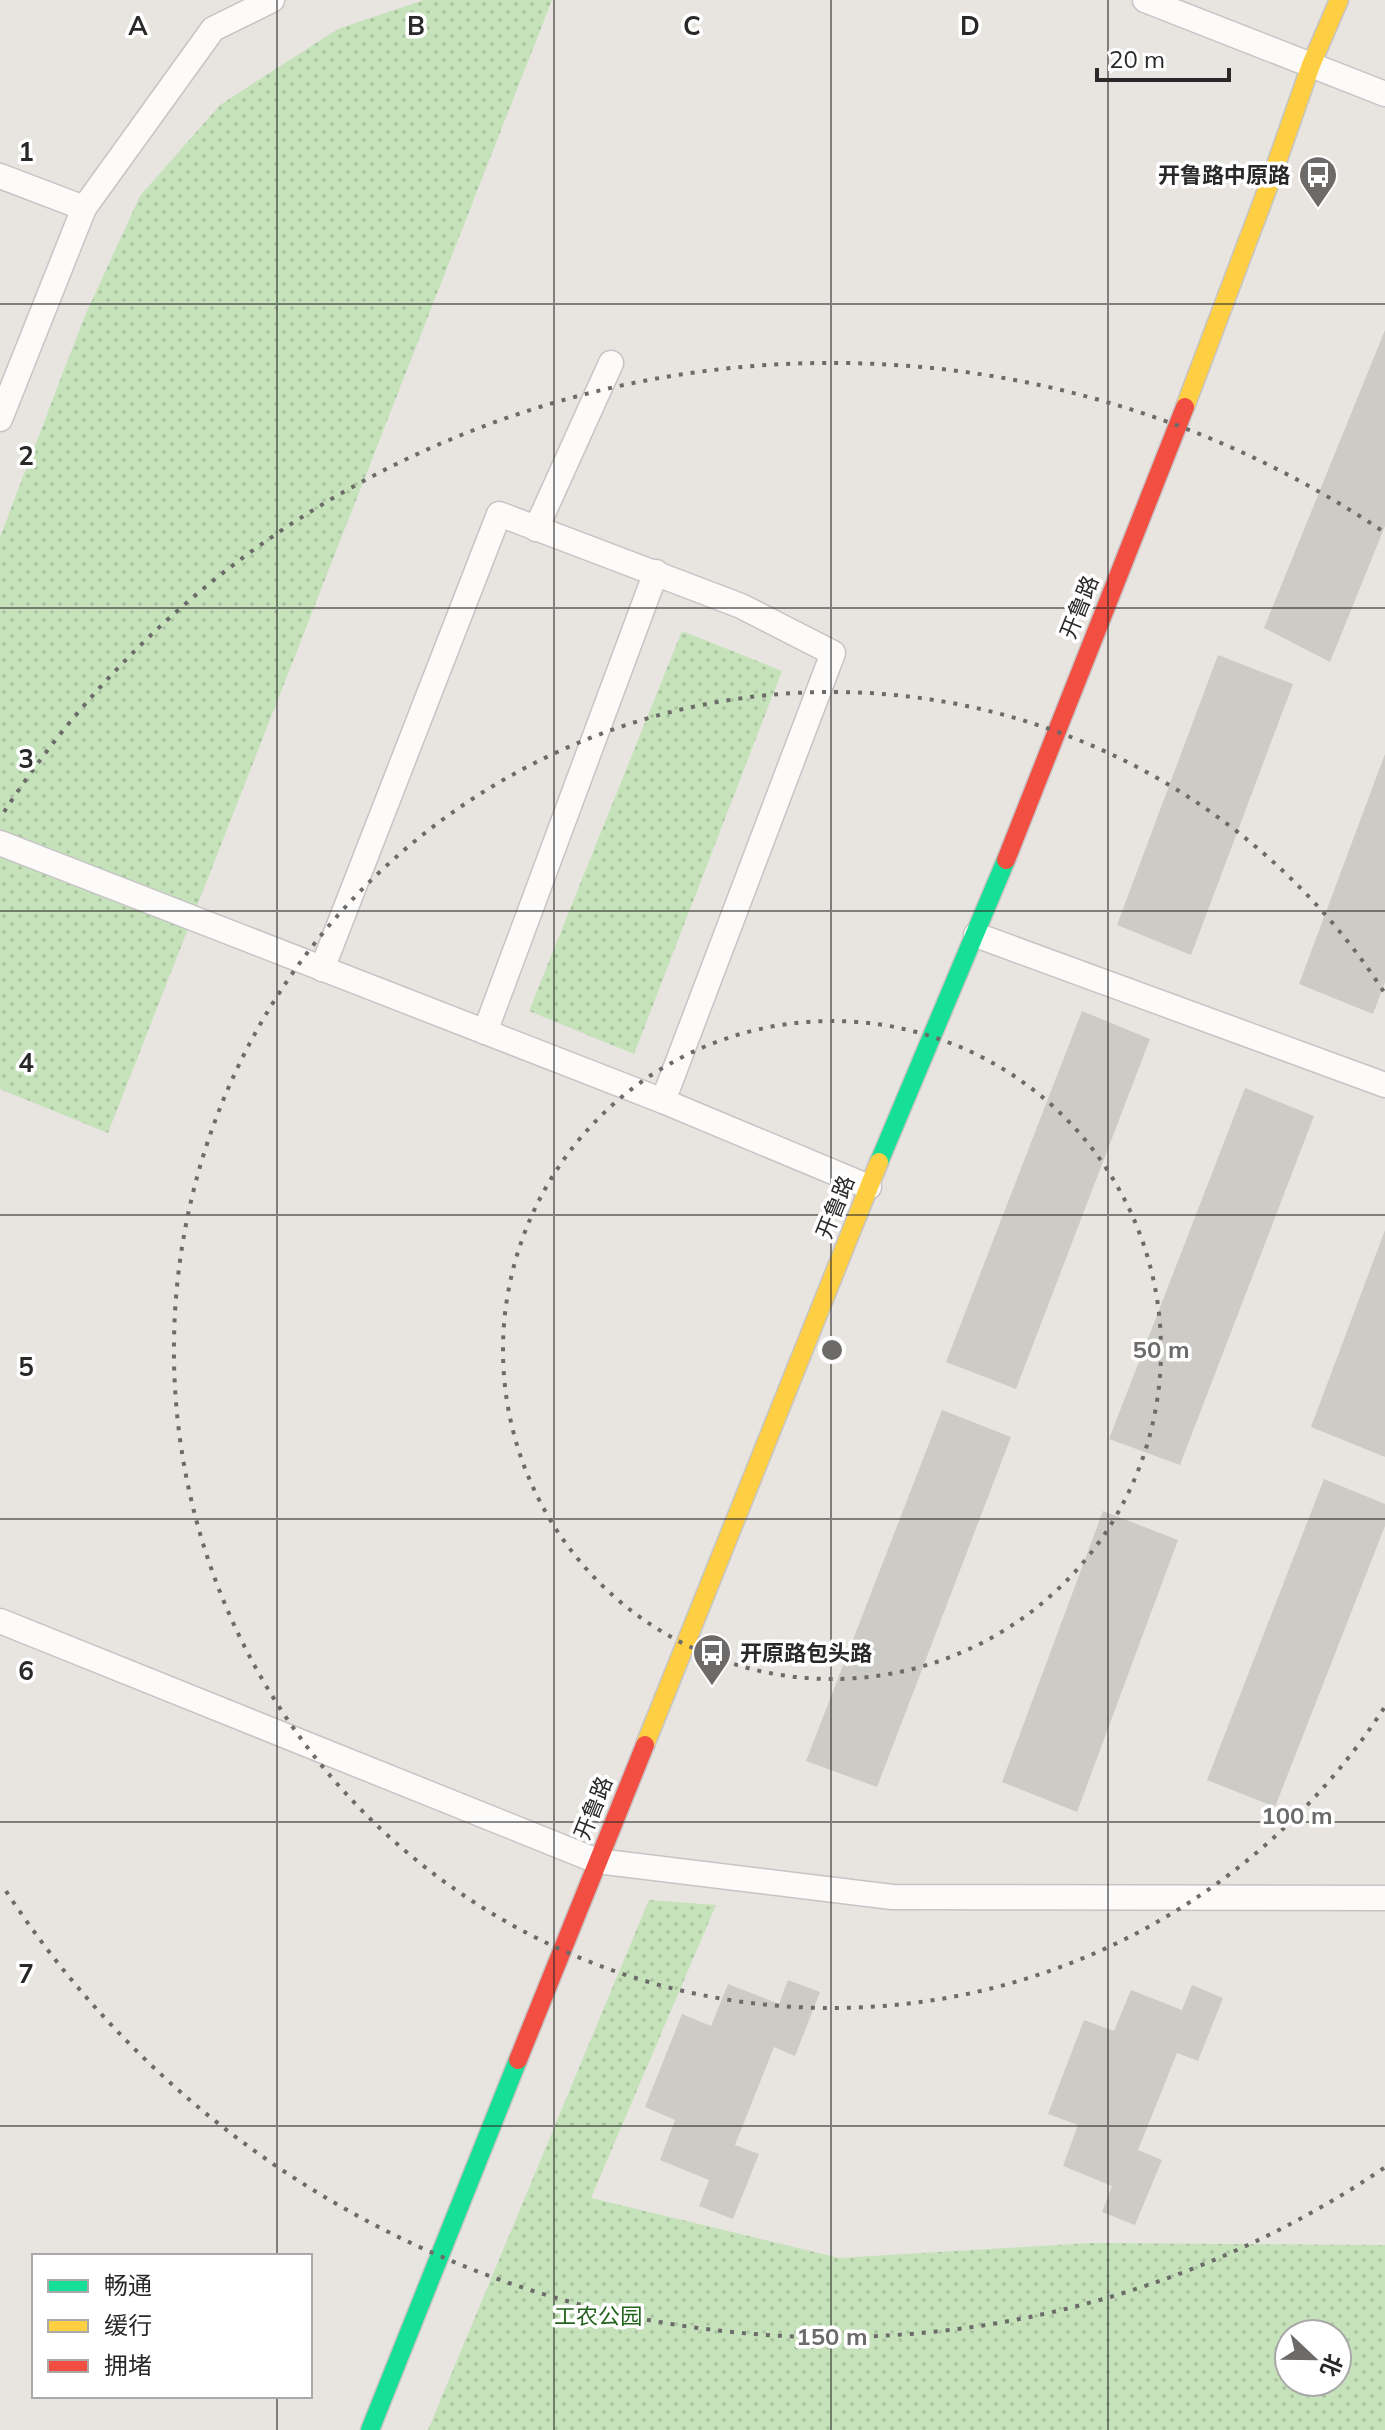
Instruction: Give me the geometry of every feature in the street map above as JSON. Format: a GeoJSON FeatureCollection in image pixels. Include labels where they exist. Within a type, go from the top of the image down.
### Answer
{"type":"FeatureCollection","features":[{"type":"Feature","properties":{"kind":"street","name":"开鲁路"},"geometry":{"type":"LineString","coordinates":[[370,2430],[869,1187],[976,935],[1156,482],[1311,65],[1339,0]]}},
{"type":"Feature","properties":{"kind":"lane"},"geometry":{"type":"LineString","coordinates":[[0,419],[84,208],[213,29],[272,0]]}},
{"type":"Feature","properties":{"kind":"lane"},"geometry":{"type":"LineString","coordinates":[[1145,0],[1385,94]]}},
{"type":"Feature","properties":{"kind":"lane"},"geometry":{"type":"LineString","coordinates":[[0,176],[84,208]]}},
{"type":"Feature","properties":{"kind":"lane"},"geometry":{"type":"LineString","coordinates":[[536,529],[611,363]]}},
{"type":"Feature","properties":{"kind":"lane"},"geometry":{"type":"LineString","coordinates":[[322,969],[499,514],[656,572],[741,606],[833,653],[663,1101]]}},
{"type":"Feature","properties":{"kind":"lane"},"geometry":{"type":"LineString","coordinates":[[485,1032],[656,572]]}},
{"type":"Feature","properties":{"kind":"lane"},"geometry":{"type":"LineString","coordinates":[[0,843],[663,1101],[869,1187]]}},
{"type":"Feature","properties":{"kind":"lane"},"geometry":{"type":"LineString","coordinates":[[976,935],[1385,1085]]}},
{"type":"Feature","properties":{"kind":"lane"},"geometry":{"type":"LineString","coordinates":[[0,1621],[597,1861],[892,1897],[1385,1898]]}},
{"type":"Feature","properties":{"kind":"green space"},"geometry":{"type":"Polygon","coordinates":[[[424,0],[552,0],[108,1133],[0,1089],[0,537],[84,318],[140,196],[220,105],[338,29],[424,0]]]}},
{"type":"Feature","properties":{"kind":"green space"},"geometry":{"type":"Polygon","coordinates":[[[682,631],[782,671],[634,1054],[529,1011],[682,631]]]}},
{"type":"Feature","properties":{"kind":"green space","name":"工农公园"},"geometry":{"type":"Polygon","coordinates":[[[649,1900],[716,1905],[591,2198],[839,2258],[1091,2243],[1385,2245],[1385,2430],[428,2430],[649,1900]]]}},
{"type":"Feature","properties":{"kind":"building"},"geometry":{"type":"Polygon","coordinates":[[[1385,330],[1385,526],[1330,662],[1264,628],[1385,330]]]}},
{"type":"Feature","properties":{"kind":"building"},"geometry":{"type":"Polygon","coordinates":[[[1218,655],[1293,684],[1191,955],[1117,925],[1218,655]]]}},
{"type":"Feature","properties":{"kind":"building"},"geometry":{"type":"Polygon","coordinates":[[[1385,754],[1385,982],[1373,1014],[1299,984],[1385,754]]]}},
{"type":"Feature","properties":{"kind":"building"},"geometry":{"type":"Polygon","coordinates":[[[1082,1011],[1150,1039],[1016,1389],[946,1362],[1082,1011]]]}},
{"type":"Feature","properties":{"kind":"building"},"geometry":{"type":"Polygon","coordinates":[[[1245,1088],[1314,1116],[1180,1465],[1109,1439],[1245,1088]]]}},
{"type":"Feature","properties":{"kind":"building"},"geometry":{"type":"Polygon","coordinates":[[[1385,1230],[1385,1457],[1311,1427],[1385,1230]]]}},
{"type":"Feature","properties":{"kind":"building"},"geometry":{"type":"Polygon","coordinates":[[[942,1410],[1011,1437],[877,1787],[806,1761],[942,1410]]]}},
{"type":"Feature","properties":{"kind":"building"},"geometry":{"type":"Polygon","coordinates":[[[1324,1479],[1385,1504],[1385,1526],[1275,1807],[1207,1780],[1324,1479]]]}},
{"type":"Feature","properties":{"kind":"building"},"geometry":{"type":"Polygon","coordinates":[[[1103,1511],[1178,1540],[1077,1812],[1002,1782],[1103,1511]]]}},
{"type":"Feature","properties":{"kind":"building"},"geometry":{"type":"Polygon","coordinates":[[[788,1980],[820,1992],[795,2056],[774,2047],[735,2145],[759,2154],[733,2219],[699,2206],[709,2180],[660,2160],[675,2120],[645,2107],[682,2014],[711,2026],[728,1984],[779,2004],[788,1980]]]}},
{"type":"Feature","properties":{"kind":"building"},"geometry":{"type":"Polygon","coordinates":[[[1192,1985],[1223,1998],[1198,2061],[1177,2053],[1138,2150],[1162,2160],[1135,2225],[1102,2212],[1112,2186],[1063,2166],[1078,2125],[1048,2114],[1084,2020],[1114,2031],[1131,1990],[1182,2010],[1192,1985]]]}},
{"type":"Feature","properties":{"kind":"traffic: fast"},"geometry":{"type":"LineString","coordinates":[[879,1162],[1006,860]]}},
{"type":"Feature","properties":{"kind":"traffic: fast"},"geometry":{"type":"LineString","coordinates":[[370,2430],[518,2060]]}},
{"type":"Feature","properties":{"kind":"traffic: slow"},"geometry":{"type":"LineString","coordinates":[[1185,407],[1311,65],[1339,0]]}},
{"type":"Feature","properties":{"kind":"traffic: slow"},"geometry":{"type":"LineString","coordinates":[[645,1745],[879,1162]]}},
{"type":"Feature","properties":{"kind":"traffic: jam"},"geometry":{"type":"LineString","coordinates":[[1006,860],[1185,407]]}},
{"type":"Feature","properties":{"kind":"traffic: jam"},"geometry":{"type":"LineString","coordinates":[[518,2060],[645,1745]]}},
{"type":"Feature","properties":{"kind":"place","name":"开鲁路中原路"},"geometry":{"type":"Point","coordinates":[1318,209]}},
{"type":"Feature","properties":{"kind":"place","name":"开原路包头路"},"geometry":{"type":"Point","coordinates":[712,1687]}}]}
